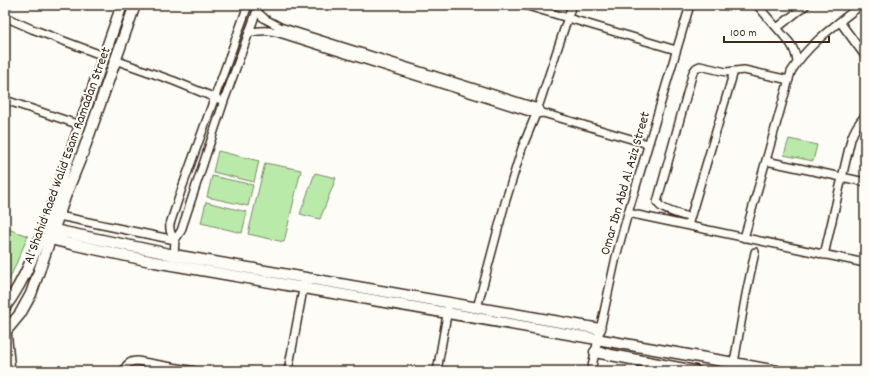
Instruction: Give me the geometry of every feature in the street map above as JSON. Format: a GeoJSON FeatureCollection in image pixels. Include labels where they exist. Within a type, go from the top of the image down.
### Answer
{"type":"FeatureCollection","features":[{"type":"Feature","properties":{"kind":"street"},"geometry":{"type":"LineString","coordinates":[[5,10],[7,5]]}},
{"type":"Feature","properties":{"kind":"street","name":"Al Shahid Raed Walid Esam Ramadan Street"},"geometry":{"type":"LineString","coordinates":[[5,307],[24,277],[43,231],[122,5]]}},
{"type":"Feature","properties":{"kind":"street","name":"Al Shahid Raed Walid Esam Ramadan Street"},"geometry":{"type":"LineString","coordinates":[[6,330],[20,314],[31,294],[135,5]]}},
{"type":"Feature","properties":{"kind":"street"},"geometry":{"type":"LineString","coordinates":[[174,255],[174,240],[170,233],[169,227],[248,5]]}},
{"type":"Feature","properties":{"kind":"street"},"geometry":{"type":"LineString","coordinates":[[524,5],[676,50]]}},
{"type":"Feature","properties":{"kind":"street"},"geometry":{"type":"LineString","coordinates":[[477,308],[505,203],[522,148],[539,112],[572,5]]}},
{"type":"Feature","properties":{"kind":"street","name":"Omar Ibn Abd Al Aziz Street"},"geometry":{"type":"LineString","coordinates":[[591,371],[616,257],[690,5]]}},
{"type":"Feature","properties":{"kind":"street"},"geometry":{"type":"LineString","coordinates":[[757,5],[794,49],[797,62]]}},
{"type":"Feature","properties":{"kind":"street"},"geometry":{"type":"LineString","coordinates":[[777,28],[806,5]]}},
{"type":"Feature","properties":{"kind":"street"},"geometry":{"type":"LineString","coordinates":[[744,238],[791,72],[807,50],[861,5]]}},
{"type":"Feature","properties":{"kind":"street"},"geometry":{"type":"LineString","coordinates":[[174,240],[181,231],[224,101],[258,9]]}},
{"type":"Feature","properties":{"kind":"street"},"geometry":{"type":"LineString","coordinates":[[258,9],[265,19],[280,26],[539,112]]}},
{"type":"Feature","properties":{"kind":"street"},"geometry":{"type":"LineString","coordinates":[[5,17],[32,29],[104,56]]}},
{"type":"Feature","properties":{"kind":"street"},"geometry":{"type":"LineString","coordinates":[[840,22],[865,56]]}},
{"type":"Feature","properties":{"kind":"street"},"geometry":{"type":"LineString","coordinates":[[250,33],[260,30],[276,32],[648,144]]}},
{"type":"Feature","properties":{"kind":"street"},"geometry":{"type":"LineString","coordinates":[[115,60],[224,101]]}},
{"type":"Feature","properties":{"kind":"street"},"geometry":{"type":"LineString","coordinates":[[690,218],[663,208],[659,206],[657,202],[693,72],[700,66],[726,72],[744,70],[789,80]]}},
{"type":"Feature","properties":{"kind":"street"},"geometry":{"type":"LineString","coordinates":[[688,226],[734,70]]}},
{"type":"Feature","properties":{"kind":"street"},"geometry":{"type":"LineString","coordinates":[[5,100],[80,125]]}},
{"type":"Feature","properties":{"kind":"street"},"geometry":{"type":"LineString","coordinates":[[824,255],[851,139],[854,130],[865,116]]}},
{"type":"Feature","properties":{"kind":"street"},"geometry":{"type":"LineString","coordinates":[[766,161],[865,182]]}},
{"type":"Feature","properties":{"kind":"street"},"geometry":{"type":"LineString","coordinates":[[628,213],[865,263]]}},
{"type":"Feature","properties":{"kind":"street"},"geometry":{"type":"LineString","coordinates":[[59,216],[174,240]]}},
{"type":"Feature","properties":{"kind":"street"},"geometry":{"type":"LineString","coordinates":[[43,231],[52,234],[600,329]]}},
{"type":"Feature","properties":{"kind":"street"},"geometry":{"type":"LineString","coordinates":[[52,234],[71,244],[155,262],[778,371]]}},
{"type":"Feature","properties":{"kind":"street"},"geometry":{"type":"LineString","coordinates":[[155,262],[157,252]]}},
{"type":"Feature","properties":{"kind":"street"},"geometry":{"type":"LineString","coordinates":[[734,363],[755,252]]}},
{"type":"Feature","properties":{"kind":"street"},"geometry":{"type":"LineString","coordinates":[[288,371],[305,278]]}},
{"type":"Feature","properties":{"kind":"street"},"geometry":{"type":"LineString","coordinates":[[437,371],[449,303]]}},
{"type":"Feature","properties":{"kind":"street"},"geometry":{"type":"LineString","coordinates":[[6,330],[11,371]]}},
{"type":"Feature","properties":{"kind":"street"},"geometry":{"type":"LineString","coordinates":[[595,352],[695,371]]}},
{"type":"Feature","properties":{"kind":"street"},"geometry":{"type":"LineString","coordinates":[[124,371],[128,364],[132,361],[195,371]]}},
{"type":"Feature","properties":{"kind":"green space"},"geometry":{"type":"Polygon","coordinates":[[[789,139],[817,145],[813,161],[784,155],[789,139]]]}},
{"type":"Feature","properties":{"kind":"green space"},"geometry":{"type":"Polygon","coordinates":[[[218,151],[259,161],[254,182],[213,172],[218,151]]]}},
{"type":"Feature","properties":{"kind":"green space"},"geometry":{"type":"Polygon","coordinates":[[[265,163],[301,170],[284,242],[248,234],[265,163]]]}},
{"type":"Feature","properties":{"kind":"green space"},"geometry":{"type":"Polygon","coordinates":[[[315,173],[336,178],[320,219],[300,214],[315,173]]]}},
{"type":"Feature","properties":{"kind":"green space"},"geometry":{"type":"Polygon","coordinates":[[[212,176],[253,185],[248,206],[207,197],[212,176]]]}},
{"type":"Feature","properties":{"kind":"green space"},"geometry":{"type":"Polygon","coordinates":[[[206,202],[247,212],[242,233],[201,223],[206,202]]]}},
{"type":"Feature","properties":{"kind":"green space"},"geometry":{"type":"Polygon","coordinates":[[[5,228],[28,236],[5,287],[5,228]]]}}]}
